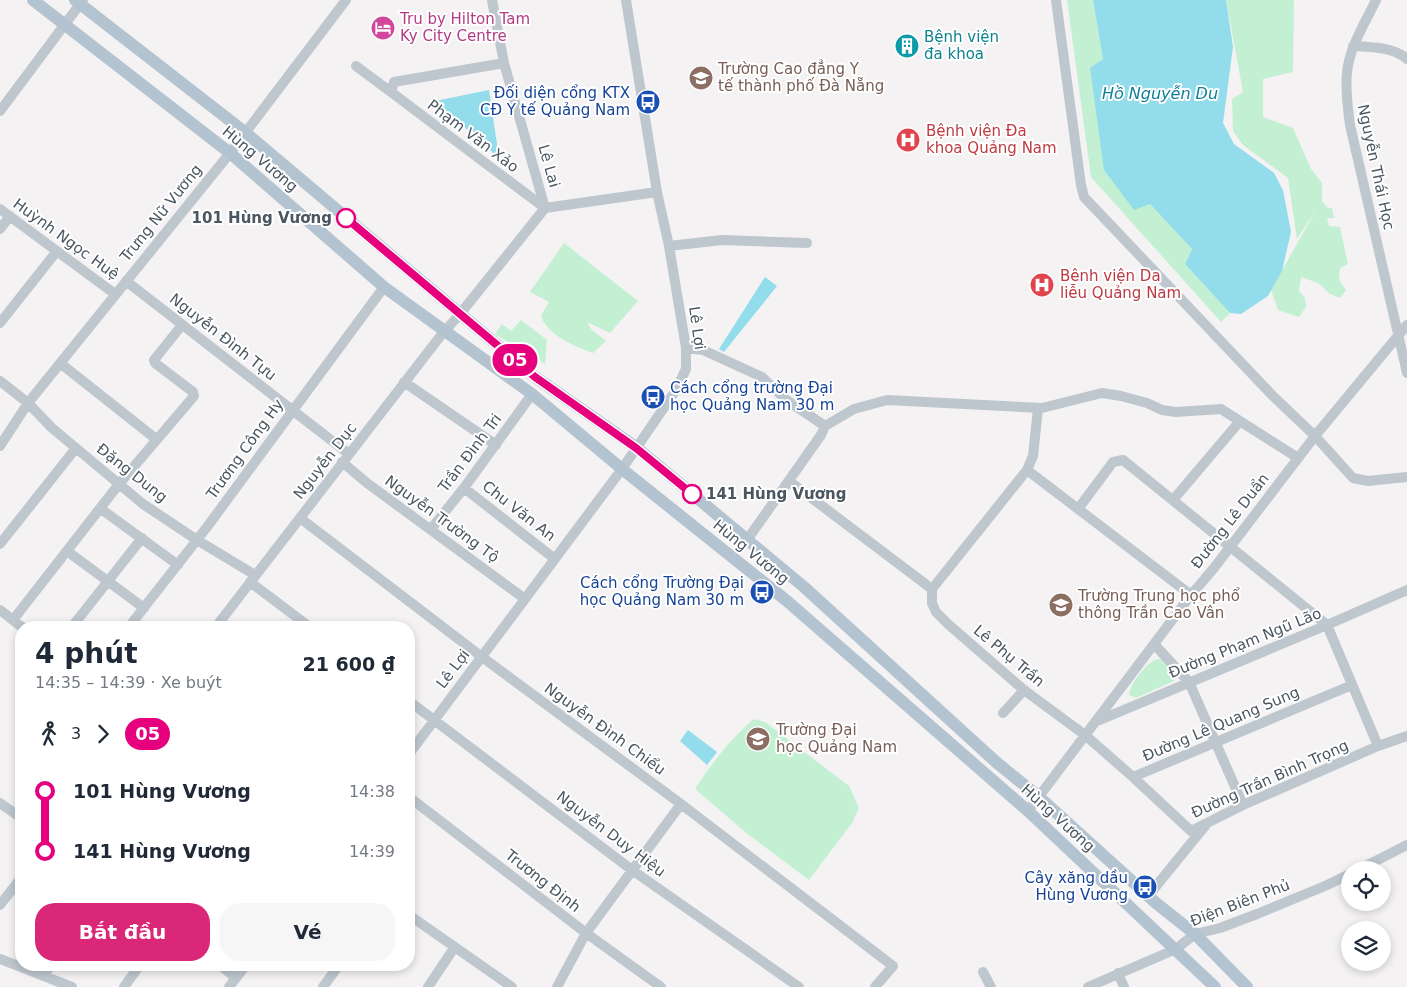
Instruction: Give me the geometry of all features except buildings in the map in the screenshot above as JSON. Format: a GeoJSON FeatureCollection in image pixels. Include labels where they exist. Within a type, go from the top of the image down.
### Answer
{"type":"FeatureCollection","features":[{"type":"Feature","properties":{"kind":"main road","name":"Hùng Vương"},"geometry":{"type":"LineString","coordinates":[[33,0],[230,153],[384,287],[532,394],[622,469],[787,601],[1028,811],[1216,987]]}},
{"type":"Feature","properties":{"kind":"main road","name":"Hùng Vương"},"geometry":{"type":"LineString","coordinates":[[79,1],[246,133],[535,377],[636,448],[804,587],[996,762],[1039,797],[1148,896],[1195,934],[1247,987]]}},
{"type":"Feature","properties":{"kind":"street","name":"Trưng Nữ Vương"},"geometry":{"type":"LineString","coordinates":[[0,446],[28,403],[246,133],[346,0]]}},
{"type":"Feature","properties":{"kind":"street","name":"Lê Lai"},"geometry":{"type":"LineString","coordinates":[[460,314],[545,208],[504,64],[492,0]]}},
{"type":"Feature","properties":{"kind":"street","name":"Lê Lợi"},"geometry":{"type":"LineString","coordinates":[[415,746],[622,469],[676,390],[686,369],[686,348],[669,246],[657,192],[626,0]]}},
{"type":"Feature","properties":{"kind":"street"},"geometry":{"type":"LineString","coordinates":[[1056,0],[1084,197],[1272,395],[1315,436],[1353,478],[1368,481],[1407,476]]}},
{"type":"Feature","properties":{"kind":"street","name":"Nguyễn Thái Học"},"geometry":{"type":"LineString","coordinates":[[1376,0],[1353,46],[1347,72],[1346,95],[1350,125],[1407,373]]}},
{"type":"Feature","properties":{"kind":"street"},"geometry":{"type":"LineString","coordinates":[[0,111],[79,1]]}},
{"type":"Feature","properties":{"kind":"street"},"geometry":{"type":"LineString","coordinates":[[1353,46],[1376,48],[1402,54],[1407,59]]}},
{"type":"Feature","properties":{"kind":"street","name":"Phạm Văn Xảo"},"geometry":{"type":"LineString","coordinates":[[504,64],[394,82],[391,92],[545,208]]}},
{"type":"Feature","properties":{"kind":"street"},"geometry":{"type":"LineString","coordinates":[[356,66],[391,92]]}},
{"type":"Feature","properties":{"kind":"street"},"geometry":{"type":"LineString","coordinates":[[545,208],[657,192]]}},
{"type":"Feature","properties":{"kind":"street","name":"Huỳnh Ngọc Huệ"},"geometry":{"type":"LineString","coordinates":[[0,209],[115,294]]}},
{"type":"Feature","properties":{"kind":"street"},"geometry":{"type":"LineString","coordinates":[[0,229],[10,216]]}},
{"type":"Feature","properties":{"kind":"street"},"geometry":{"type":"LineString","coordinates":[[669,246],[722,240],[807,242]]}},
{"type":"Feature","properties":{"kind":"street"},"geometry":{"type":"LineString","coordinates":[[0,323],[57,251]]}},
{"type":"Feature","properties":{"kind":"street","name":"Nguyễn Đình Tựu"},"geometry":{"type":"LineString","coordinates":[[126,281],[293,410],[346,458]]}},
{"type":"Feature","properties":{"kind":"street","name":"Trương Công Hy"},"geometry":{"type":"LineString","coordinates":[[134,621],[197,540],[384,287]]}},
{"type":"Feature","properties":{"kind":"street","name":"Nguyễn Dục"},"geometry":{"type":"LineString","coordinates":[[220,621],[404,382],[460,314]]}},
{"type":"Feature","properties":{"kind":"street"},"geometry":{"type":"LineString","coordinates":[[0,610],[13,620],[119,484],[195,394],[155,363],[154,360],[182,325]]}},
{"type":"Feature","properties":{"kind":"street","name":"Đường Lê Duẩn"},"geometry":{"type":"LineString","coordinates":[[1028,811],[1191,595],[1315,436],[1407,325]]}},
{"type":"Feature","properties":{"kind":"street"},"geometry":{"type":"LineString","coordinates":[[686,348],[703,350],[762,377],[785,399],[825,426]]}},
{"type":"Feature","properties":{"kind":"street"},"geometry":{"type":"LineString","coordinates":[[60,363],[156,439]]}},
{"type":"Feature","properties":{"kind":"street","name":"Đặng Dung"},"geometry":{"type":"LineString","coordinates":[[0,381],[28,403],[52,428],[143,504],[252,579]]}},
{"type":"Feature","properties":{"kind":"street"},"geometry":{"type":"LineString","coordinates":[[404,382],[496,446]]}},
{"type":"Feature","properties":{"kind":"street","name":"Trần Đình Tri"},"geometry":{"type":"LineString","coordinates":[[431,529],[496,446],[532,394]]}},
{"type":"Feature","properties":{"kind":"street"},"geometry":{"type":"LineString","coordinates":[[747,540],[821,435],[825,426],[854,409],[887,400],[1038,408],[1050,407],[1102,394],[1122,396],[1147,403],[1162,410],[1176,412],[1221,409],[1298,458]]}},
{"type":"Feature","properties":{"kind":"street"},"geometry":{"type":"LineString","coordinates":[[789,481],[932,588],[1027,470],[1033,456],[1038,408]]}},
{"type":"Feature","properties":{"kind":"street"},"geometry":{"type":"LineString","coordinates":[[1173,500],[1240,421]]}},
{"type":"Feature","properties":{"kind":"street"},"geometry":{"type":"LineString","coordinates":[[0,544],[76,448]]}},
{"type":"Feature","properties":{"kind":"street","name":"Nguyễn Trường Tộ"},"geometry":{"type":"LineString","coordinates":[[346,458],[367,484],[525,599]]}},
{"type":"Feature","properties":{"kind":"street"},"geometry":{"type":"LineString","coordinates":[[1078,509],[1113,462],[1123,460],[1328,625],[1378,746]]}},
{"type":"Feature","properties":{"kind":"street"},"geometry":{"type":"LineString","coordinates":[[1027,470],[1191,595]]}},
{"type":"Feature","properties":{"kind":"street","name":"Chu Văn An"},"geometry":{"type":"LineString","coordinates":[[464,488],[555,558]]}},
{"type":"Feature","properties":{"kind":"street"},"geometry":{"type":"LineString","coordinates":[[101,509],[178,564]]}},
{"type":"Feature","properties":{"kind":"street","name":"Nguyễn Đình Chiểu"},"geometry":{"type":"LineString","coordinates":[[300,518],[893,966],[875,987]]}},
{"type":"Feature","properties":{"kind":"street"},"geometry":{"type":"LineString","coordinates":[[76,621],[142,538]]}},
{"type":"Feature","properties":{"kind":"street"},"geometry":{"type":"LineString","coordinates":[[67,551],[144,608]]}},
{"type":"Feature","properties":{"kind":"street"},"geometry":{"type":"LineString","coordinates":[[252,579],[303,621]]}},
{"type":"Feature","properties":{"kind":"street","name":"Lê Phụ Trần"},"geometry":{"type":"LineString","coordinates":[[932,588],[932,603],[936,612],[1024,690],[1085,735]]}},
{"type":"Feature","properties":{"kind":"street","name":"Đường Phạm Ngũ Lão"},"geometry":{"type":"LineString","coordinates":[[1094,722],[1328,625],[1407,590]]}},
{"type":"Feature","properties":{"kind":"street"},"geometry":{"type":"LineString","coordinates":[[1154,644],[1189,682],[1243,806]]}},
{"type":"Feature","properties":{"kind":"street","name":"Đường Lê Quang Sung"},"geometry":{"type":"LineString","coordinates":[[1085,735],[1133,777],[1352,685]]}},
{"type":"Feature","properties":{"kind":"street"},"geometry":{"type":"LineString","coordinates":[[1003,713],[1024,690]]}},
{"type":"Feature","properties":{"kind":"street","name":"Nguyễn Duy Hiệu"},"geometry":{"type":"LineString","coordinates":[[415,705],[632,870],[799,987]]}},
{"type":"Feature","properties":{"kind":"street","name":"Đường Trần Bình Trọng"},"geometry":{"type":"LineString","coordinates":[[1133,777],[1191,831],[1378,746],[1407,736]]}},
{"type":"Feature","properties":{"kind":"street","name":"Trương Định"},"geometry":{"type":"LineString","coordinates":[[415,802],[586,933],[661,987]]}},
{"type":"Feature","properties":{"kind":"street"},"geometry":{"type":"LineString","coordinates":[[0,803],[15,814]]}},
{"type":"Feature","properties":{"kind":"street"},"geometry":{"type":"LineString","coordinates":[[558,987],[586,933],[681,804]]}},
{"type":"Feature","properties":{"kind":"street"},"geometry":{"type":"LineString","coordinates":[[1148,896],[1205,825]]}},
{"type":"Feature","properties":{"kind":"street"},"geometry":{"type":"LineString","coordinates":[[1376,861],[1407,845]]}},
{"type":"Feature","properties":{"kind":"street","name":"Điện Biên Phủ"},"geometry":{"type":"LineString","coordinates":[[1088,987],[1176,949],[1195,934],[1220,928],[1257,914],[1341,878]]}},
{"type":"Feature","properties":{"kind":"street"},"geometry":{"type":"LineString","coordinates":[[0,905],[15,886]]}},
{"type":"Feature","properties":{"kind":"street"},"geometry":{"type":"LineString","coordinates":[[415,919],[512,987]]}},
{"type":"Feature","properties":{"kind":"street"},"geometry":{"type":"LineString","coordinates":[[428,987],[454,948]]}},
{"type":"Feature","properties":{"kind":"street"},"geometry":{"type":"LineString","coordinates":[[0,960],[15,966]]}},
{"type":"Feature","properties":{"kind":"street"},"geometry":{"type":"LineString","coordinates":[[30,971],[72,987]]}},
{"type":"Feature","properties":{"kind":"street"},"geometry":{"type":"LineString","coordinates":[[43,976],[47,971]]}},
{"type":"Feature","properties":{"kind":"street"},"geometry":{"type":"LineString","coordinates":[[124,987],[136,971]]}},
{"type":"Feature","properties":{"kind":"street"},"geometry":{"type":"LineString","coordinates":[[227,971],[236,978]]}},
{"type":"Feature","properties":{"kind":"street"},"geometry":{"type":"LineString","coordinates":[[229,987],[241,971]]}},
{"type":"Feature","properties":{"kind":"street"},"geometry":{"type":"LineString","coordinates":[[323,987],[335,971]]}},
{"type":"Feature","properties":{"kind":"street"},"geometry":{"type":"LineString","coordinates":[[983,972],[991,987]]}},
{"type":"Feature","properties":{"kind":"street"},"geometry":{"type":"LineString","coordinates":[[1118,973],[1124,987]]}},
{"type":"Feature","properties":{"kind":"green space"},"geometry":{"type":"Polygon","coordinates":[[[1067,0],[1093,0],[1103,59],[1150,204],[1192,249],[1185,264],[1230,313],[1221,322],[1091,177],[1067,0]]]}},
{"type":"Feature","properties":{"kind":"green space"},"geometry":{"type":"Polygon","coordinates":[[[1226,0],[1294,0],[1293,72],[1263,79],[1263,117],[1293,128],[1311,169],[1322,183],[1322,201],[1328,208],[1332,208],[1334,218],[1327,218],[1329,226],[1340,227],[1348,264],[1340,268],[1339,280],[1346,290],[1340,298],[1330,294],[1318,283],[1301,277],[1299,291],[1305,298],[1306,307],[1299,317],[1278,310],[1271,290],[1316,210],[1297,239],[1288,178],[1243,145],[1233,131],[1232,99],[1243,92],[1226,0]]]}},
{"type":"Feature","properties":{"kind":"green space"},"geometry":{"type":"Polygon","coordinates":[[[564,243],[638,301],[610,333],[587,322],[591,329],[606,341],[593,353],[571,344],[549,329],[541,316],[549,302],[530,292],[564,243]]]}},
{"type":"Feature","properties":{"kind":"green space"},"geometry":{"type":"Polygon","coordinates":[[[521,320],[547,340],[545,364],[495,334],[502,324],[511,331],[521,320]]]}},
{"type":"Feature","properties":{"kind":"green space"},"geometry":{"type":"Polygon","coordinates":[[[1157,659],[1162,659],[1176,672],[1174,681],[1136,698],[1129,695],[1132,685],[1139,674],[1157,659]]]}},
{"type":"Feature","properties":{"kind":"green space"},"geometry":{"type":"Polygon","coordinates":[[[754,719],[765,722],[849,786],[859,808],[852,823],[809,880],[745,832],[695,789],[722,752],[754,719]]]}},
{"type":"Feature","properties":{"kind":"water","name":"Hồ Nguyễn Du"},"geometry":{"type":"Polygon","coordinates":[[[1093,0],[1226,0],[1233,47],[1223,123],[1234,144],[1274,173],[1283,190],[1291,232],[1282,271],[1268,296],[1241,314],[1230,313],[1185,264],[1192,249],[1150,204],[1134,210],[1104,170],[1090,68],[1103,59],[1093,0]]]}},
{"type":"Feature","properties":{"kind":"water"},"geometry":{"type":"Polygon","coordinates":[[[489,90],[499,158],[435,101],[489,90]]]}},
{"type":"Feature","properties":{"kind":"water"},"geometry":{"type":"Polygon","coordinates":[[[765,277],[777,286],[724,352],[719,349],[765,277]]]}},
{"type":"Feature","properties":{"kind":"water"},"geometry":{"type":"Polygon","coordinates":[[[688,730],[717,752],[707,765],[680,741],[688,730]]]}},
{"type":"Feature","properties":{"kind":"bus line","name":"05"},"geometry":{"type":"LineString","coordinates":[[346,218],[535,377],[636,448],[692,494]]}},
{"type":"Feature","properties":{"kind":"place","name":"Tru by Hilton Tam Ky City Centre"},"geometry":{"type":"Point","coordinates":[383,28]}},
{"type":"Feature","properties":{"kind":"place","name":"Bệnh viện đa khoa"},"geometry":{"type":"Point","coordinates":[907,46]}},
{"type":"Feature","properties":{"kind":"place","name":"Trường Cao đẳng Y tế thành phố Đà Nẵng"},"geometry":{"type":"Point","coordinates":[701,78]}},
{"type":"Feature","properties":{"kind":"place","name":"Đối diện cổng KTX CĐ Y tế Quảng Nam"},"geometry":{"type":"Point","coordinates":[648,102]}},
{"type":"Feature","properties":{"kind":"place","name":"Bệnh viện Đa khoa Quảng Nam"},"geometry":{"type":"Point","coordinates":[908,140]}},
{"type":"Feature","properties":{"kind":"place","name":"101 Hùng Vương"},"geometry":{"type":"Point","coordinates":[346,218]}},
{"type":"Feature","properties":{"kind":"place","name":"Bệnh viện Da liễu Quảng Nam"},"geometry":{"type":"Point","coordinates":[1042,285]}},
{"type":"Feature","properties":{"kind":"place","name":"Cách cổng trường Đại học Quảng Nam 30 m"},"geometry":{"type":"Point","coordinates":[653,397]}},
{"type":"Feature","properties":{"kind":"place","name":"141 Hùng Vương"},"geometry":{"type":"Point","coordinates":[692,494]}},
{"type":"Feature","properties":{"kind":"place","name":"Cách cổng Trường Đại học Quảng Nam 30 m"},"geometry":{"type":"Point","coordinates":[762,592]}},
{"type":"Feature","properties":{"kind":"place","name":"Trường Trung học phổ thông Trần Cao Vân"},"geometry":{"type":"Point","coordinates":[1061,605]}},
{"type":"Feature","properties":{"kind":"place","name":"Trường Đại học Quảng Nam"},"geometry":{"type":"Point","coordinates":[758,739]}},
{"type":"Feature","properties":{"kind":"place","name":"Cây xăng dầu Hùng Vương"},"geometry":{"type":"Point","coordinates":[1145,887]}}]}
